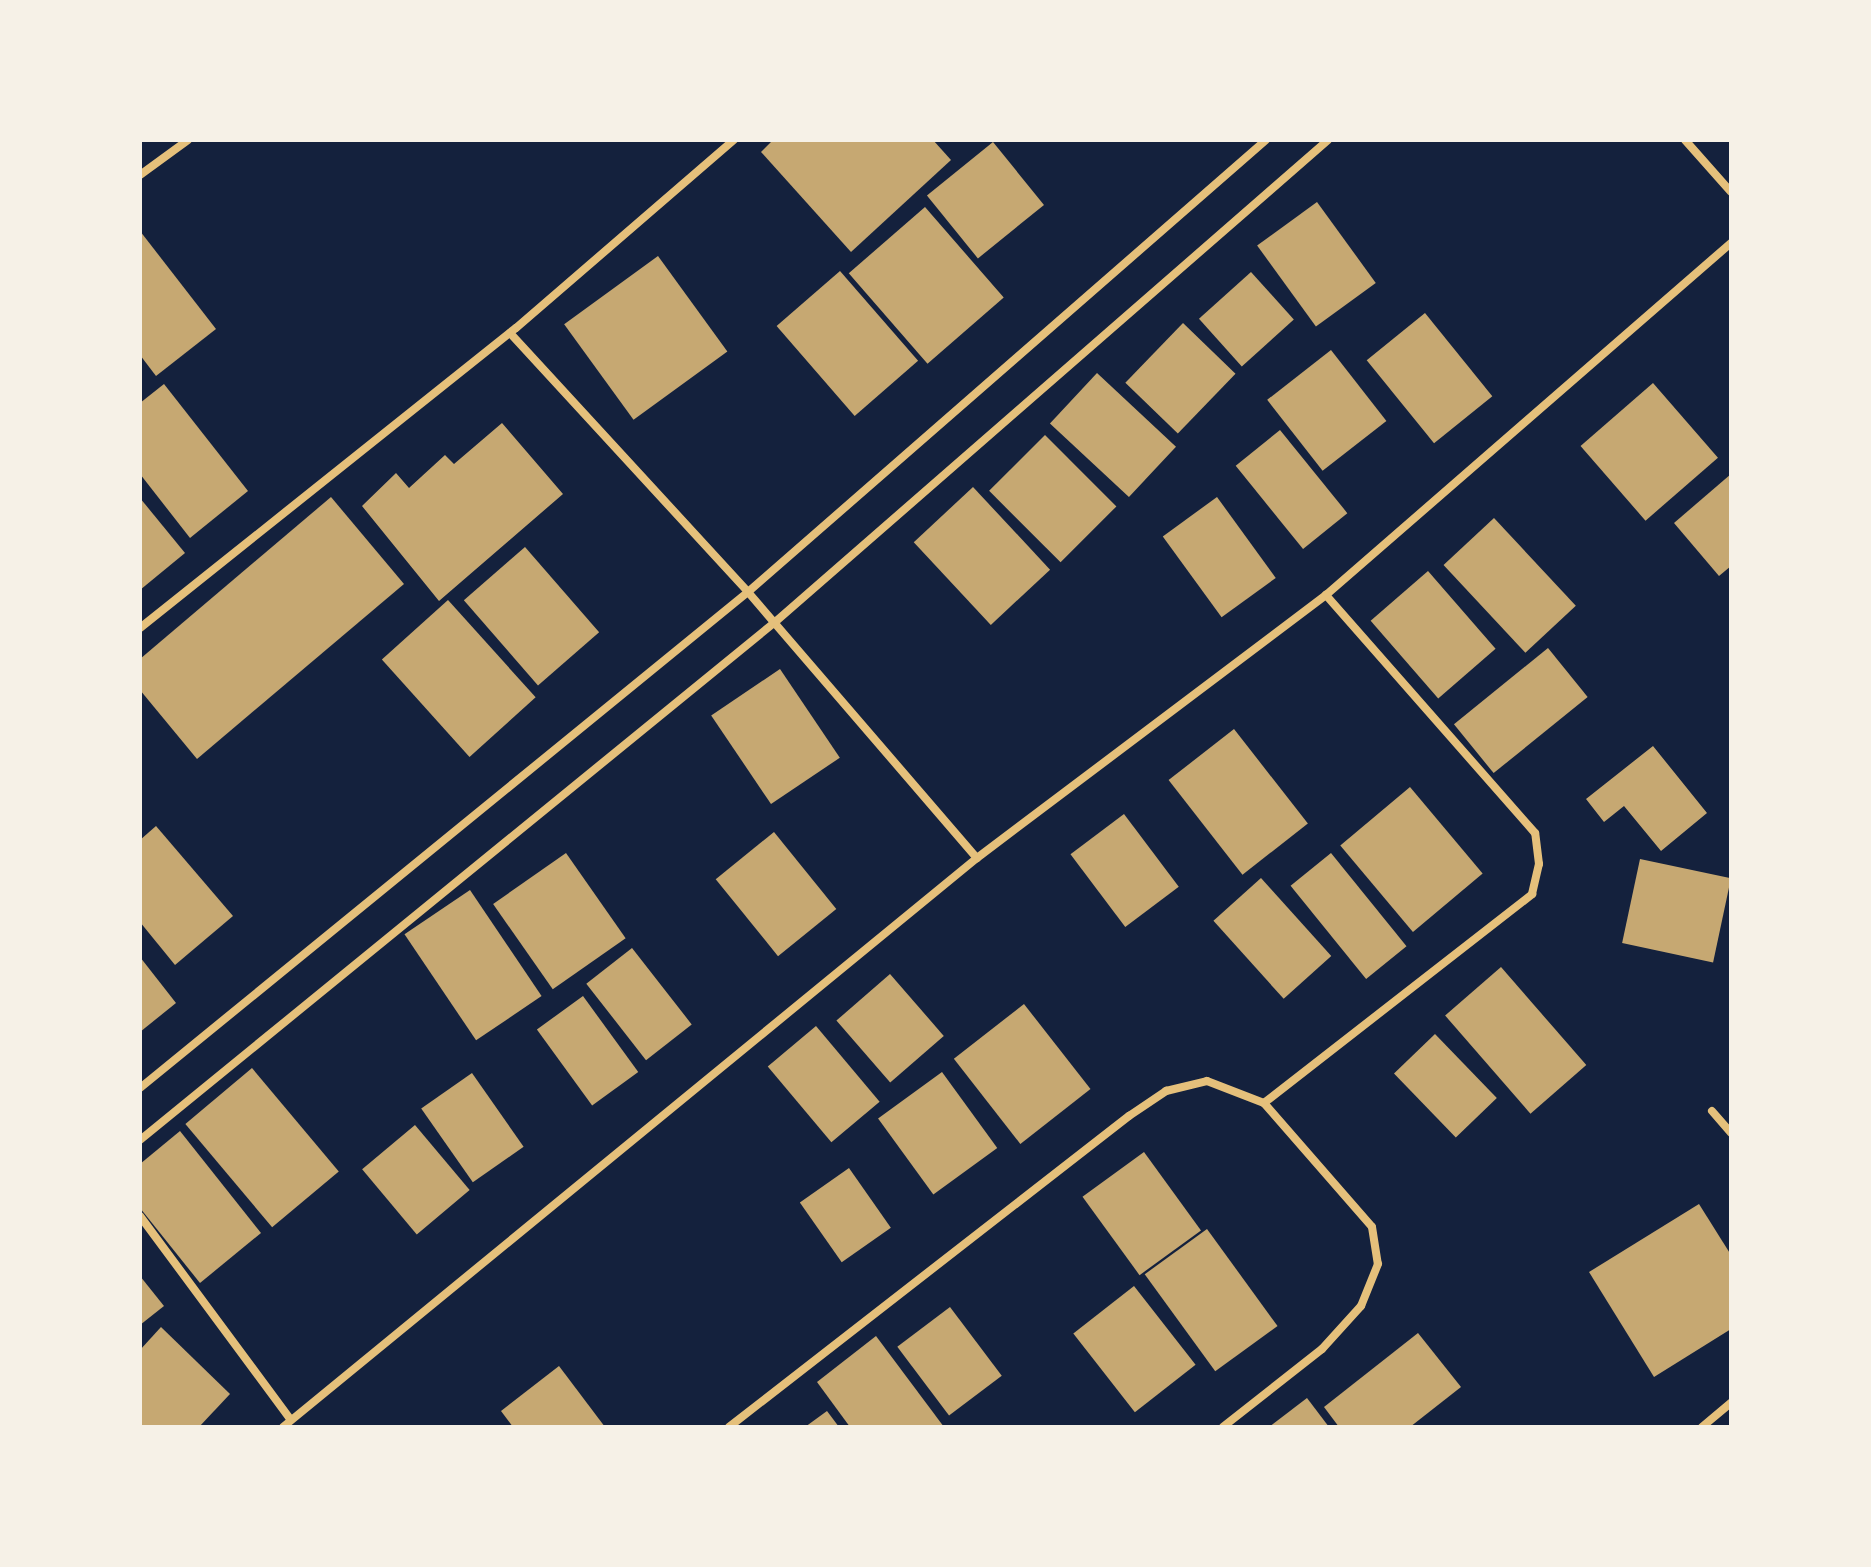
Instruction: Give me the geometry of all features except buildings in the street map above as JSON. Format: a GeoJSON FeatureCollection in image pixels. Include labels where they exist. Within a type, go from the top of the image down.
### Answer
{"type":"FeatureCollection","features":[{"type":"Feature","properties":{"kind":"street"},"geometry":{"type":"LineString","coordinates":[[140,175],[188,140]]}},
{"type":"Feature","properties":{"kind":"street"},"geometry":{"type":"LineString","coordinates":[[140,628],[510,333],[734,140]]}},
{"type":"Feature","properties":{"kind":"street"},"geometry":{"type":"LineString","coordinates":[[140,1088],[748,592],[1266,140]]}},
{"type":"Feature","properties":{"kind":"street"},"geometry":{"type":"LineString","coordinates":[[140,1140],[774,623],[1328,140]]}},
{"type":"Feature","properties":{"kind":"street"},"geometry":{"type":"LineString","coordinates":[[1685,140],[1731,192]]}},
{"type":"Feature","properties":{"kind":"street"},"geometry":{"type":"LineString","coordinates":[[283,1427],[825,987],[977,858],[1326,595],[1731,243]]}},
{"type":"Feature","properties":{"kind":"street"},"geometry":{"type":"LineString","coordinates":[[510,333],[748,592],[977,858]]}},
{"type":"Feature","properties":{"kind":"street"},"geometry":{"type":"LineString","coordinates":[[1264,1103],[1532,894],[1539,864],[1535,833],[1326,595]]}},
{"type":"Feature","properties":{"kind":"street"},"geometry":{"type":"LineString","coordinates":[[729,1427],[1166,1091],[1207,1081],[1264,1103],[1372,1227],[1378,1264],[1361,1306],[1322,1349],[1223,1427]]}},
{"type":"Feature","properties":{"kind":"street"},"geometry":{"type":"LineString","coordinates":[[1712,1111],[1731,1133]]}},
{"type":"Feature","properties":{"kind":"street"},"geometry":{"type":"LineString","coordinates":[[140,1216],[290,1419]]}},
{"type":"Feature","properties":{"kind":"street"},"geometry":{"type":"LineString","coordinates":[[1702,1427],[1731,1403]]}}]}
